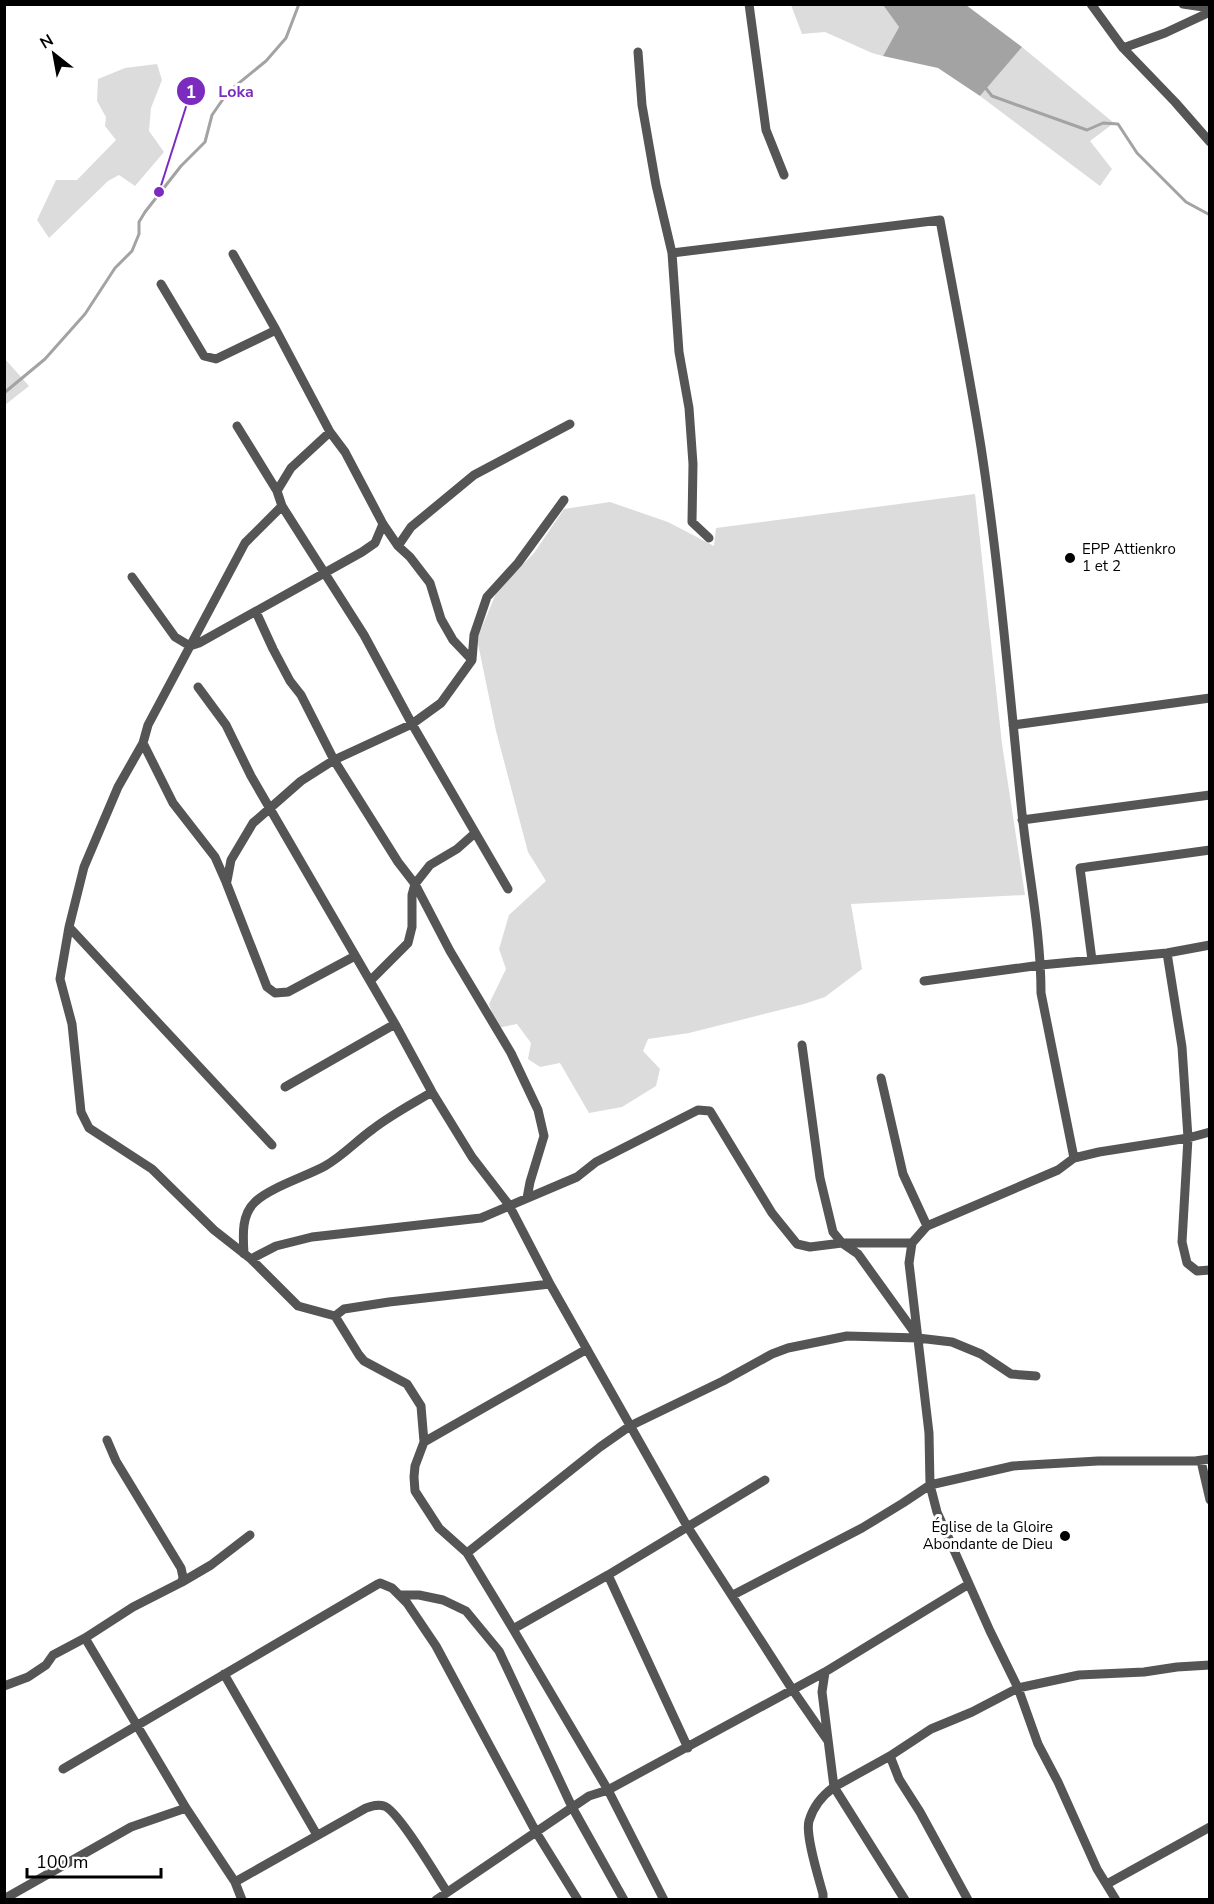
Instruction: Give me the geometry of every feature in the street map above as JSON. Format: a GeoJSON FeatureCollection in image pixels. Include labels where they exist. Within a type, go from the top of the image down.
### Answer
{"type":"FeatureCollection","features":[{"type":"Feature","properties":{"kind":"street"},"geometry":{"type":"LineString","coordinates":[[749,4],[766,130],[784,174]]}},
{"type":"Feature","properties":{"kind":"street"},"geometry":{"type":"LineString","coordinates":[[1091,4],[1123,48],[1175,102],[1209,142]]}},
{"type":"Feature","properties":{"kind":"street"},"geometry":{"type":"LineString","coordinates":[[1183,4],[1209,10]]}},
{"type":"Feature","properties":{"kind":"street"},"geometry":{"type":"LineString","coordinates":[[1123,48],[1165,33],[1209,10]]}},
{"type":"Feature","properties":{"kind":"street"},"geometry":{"type":"LineString","coordinates":[[638,52],[642,105],[656,185],[672,253],[679,352],[689,408],[693,464],[692,522],[709,538]]}},
{"type":"Feature","properties":{"kind":"street"},"geometry":{"type":"LineString","coordinates":[[672,253],[940,220],[982,456],[1007,655],[1022,820],[1041,965],[1041,993],[1074,1158]]}},
{"type":"Feature","properties":{"kind":"street"},"geometry":{"type":"LineString","coordinates":[[233,254],[383,524],[430,584],[441,620],[453,640],[472,660]]}},
{"type":"Feature","properties":{"kind":"street"},"geometry":{"type":"LineString","coordinates":[[160,284],[204,356],[216,358],[276,330]]}},
{"type":"Feature","properties":{"kind":"street"},"geometry":{"type":"LineString","coordinates":[[398,546],[411,527],[474,475],[570,424]]}},
{"type":"Feature","properties":{"kind":"street"},"geometry":{"type":"LineString","coordinates":[[237,426],[277,491],[282,506],[364,635],[412,724],[508,889]]}},
{"type":"Feature","properties":{"kind":"street"},"geometry":{"type":"LineString","coordinates":[[277,491],[291,468],[330,432]]}},
{"type":"Feature","properties":{"kind":"street"},"geometry":{"type":"LineString","coordinates":[[226,882],[231,860],[253,823],[301,781],[334,760],[412,724],[441,703],[472,660],[474,635],[487,597],[518,563],[564,500]]}},
{"type":"Feature","properties":{"kind":"street"},"geometry":{"type":"LineString","coordinates":[[282,506],[245,543],[148,725],[143,743],[118,787],[84,867],[69,927],[60,979],[72,1024],[81,1112],[89,1128],[152,1169],[214,1230],[247,1257],[298,1306],[334,1316],[364,1361],[406,1384],[415,1396],[421,1406],[424,1442],[415,1466],[415,1491],[440,1528],[467,1553],[608,1790],[664,1899]]}},
{"type":"Feature","properties":{"kind":"street"},"geometry":{"type":"LineString","coordinates":[[190,646],[256,612],[375,543],[383,524]]}},
{"type":"Feature","properties":{"kind":"street"},"geometry":{"type":"LineString","coordinates":[[132,577],[175,637],[190,646]]}},
{"type":"Feature","properties":{"kind":"street"},"geometry":{"type":"LineString","coordinates":[[256,612],[290,681],[301,695],[334,760],[398,862],[415,884],[450,951],[511,1053],[538,1110],[544,1136],[527,1198]]}},
{"type":"Feature","properties":{"kind":"street"},"geometry":{"type":"LineString","coordinates":[[198,687],[226,725],[251,776],[432,1092],[472,1157],[509,1205],[550,1284],[687,1526],[828,1741]]}},
{"type":"Feature","properties":{"kind":"street"},"geometry":{"type":"LineString","coordinates":[[1013,725],[1209,698]]}},
{"type":"Feature","properties":{"kind":"street"},"geometry":{"type":"LineString","coordinates":[[143,743],[173,804],[215,857],[267,987],[274,993],[288,992],[356,956]]}},
{"type":"Feature","properties":{"kind":"street"},"geometry":{"type":"LineString","coordinates":[[1022,820],[1209,795]]}},
{"type":"Feature","properties":{"kind":"street"},"geometry":{"type":"LineString","coordinates":[[370,981],[408,943],[412,927],[412,895],[415,884],[429,865],[461,845],[474,833]]}},
{"type":"Feature","properties":{"kind":"street"},"geometry":{"type":"LineString","coordinates":[[1092,960],[1080,868],[1209,850]]}},
{"type":"Feature","properties":{"kind":"street"},"geometry":{"type":"LineString","coordinates":[[69,927],[272,1145]]}},
{"type":"Feature","properties":{"kind":"street"},"geometry":{"type":"LineString","coordinates":[[924,981],[1041,965],[1167,953],[1209,945]]}},
{"type":"Feature","properties":{"kind":"street"},"geometry":{"type":"LineString","coordinates":[[1167,953],[1182,1047],[1188,1138],[1182,1242],[1187,1263],[1197,1271],[1209,1270]]}},
{"type":"Feature","properties":{"kind":"street"},"geometry":{"type":"LineString","coordinates":[[285,1087],[395,1024]]}},
{"type":"Feature","properties":{"kind":"street"},"geometry":{"type":"LineString","coordinates":[[802,1045],[819,1178],[833,1232],[842,1243],[858,1254],[918,1338]]}},
{"type":"Feature","properties":{"kind":"street"},"geometry":{"type":"LineString","coordinates":[[881,1078],[903,1174],[927,1226]]}},
{"type":"Feature","properties":{"kind":"street"},"geometry":{"type":"LineString","coordinates":[[247,1257],[243,1227],[254,1202],[327,1165],[372,1130],[432,1092]]}},
{"type":"Feature","properties":{"kind":"street"},"geometry":{"type":"LineString","coordinates":[[247,1257],[276,1246],[312,1237],[481,1218],[577,1177],[596,1162],[698,1110],[710,1111],[772,1213],[797,1244],[810,1247],[842,1243],[912,1243]]}},
{"type":"Feature","properties":{"kind":"street"},"geometry":{"type":"LineString","coordinates":[[1116,1899],[1096,1869],[1058,1782],[1038,1744],[1018,1688],[937,1512],[930,1485],[929,1433],[909,1263],[912,1243],[927,1226],[1058,1170],[1074,1158],[1188,1138],[1209,1132]]}},
{"type":"Feature","properties":{"kind":"street"},"geometry":{"type":"LineString","coordinates":[[334,1316],[344,1309],[389,1302],[550,1284]]}},
{"type":"Feature","properties":{"kind":"street"},"geometry":{"type":"LineString","coordinates":[[467,1553],[630,1425],[788,1348],[847,1336],[918,1338],[952,1342],[981,1354],[1011,1374],[1036,1376]]}},
{"type":"Feature","properties":{"kind":"street"},"geometry":{"type":"LineString","coordinates":[[424,1442],[587,1349]]}},
{"type":"Feature","properties":{"kind":"street"},"geometry":{"type":"LineString","coordinates":[[107,1440],[116,1461],[181,1568],[182,1582]]}},
{"type":"Feature","properties":{"kind":"street"},"geometry":{"type":"LineString","coordinates":[[733,1595],[862,1528],[930,1485],[1013,1466],[1098,1461],[1205,1460],[1209,1500]]}},
{"type":"Feature","properties":{"kind":"street"},"geometry":{"type":"LineString","coordinates":[[513,1629],[608,1575],[765,1480]]}},
{"type":"Feature","properties":{"kind":"street"},"geometry":{"type":"LineString","coordinates":[[4,1686],[35,1673],[46,1665],[53,1655],[85,1638],[133,1607],[211,1565],[250,1535]]}},
{"type":"Feature","properties":{"kind":"street"},"geometry":{"type":"LineString","coordinates":[[608,1575],[688,1748]]}},
{"type":"Feature","properties":{"kind":"street"},"geometry":{"type":"LineString","coordinates":[[63,1769],[378,1584],[383,1584],[392,1588],[407,1603],[436,1646],[536,1832],[578,1899]]}},
{"type":"Feature","properties":{"kind":"street"},"geometry":{"type":"LineString","coordinates":[[436,1899],[589,1796],[608,1790],[688,1748],[825,1672],[969,1584]]}},
{"type":"Feature","properties":{"kind":"street"},"geometry":{"type":"LineString","coordinates":[[399,1595],[419,1595],[443,1600],[466,1611],[499,1651],[572,1807],[624,1899]]}},
{"type":"Feature","properties":{"kind":"street"},"geometry":{"type":"LineString","coordinates":[[85,1638],[186,1808],[235,1882],[242,1899]]}},
{"type":"Feature","properties":{"kind":"street"},"geometry":{"type":"LineString","coordinates":[[823,1899],[812,1855],[808,1822],[823,1795],[834,1787],[890,1756],[931,1729],[972,1712],[1018,1688],[1079,1675],[1144,1672],[1209,1665]]}},
{"type":"Feature","properties":{"kind":"street"},"geometry":{"type":"LineString","coordinates":[[825,1672],[822,1692],[834,1787],[905,1899]]}},
{"type":"Feature","properties":{"kind":"street"},"geometry":{"type":"LineString","coordinates":[[224,1674],[317,1835]]}},
{"type":"Feature","properties":{"kind":"street"},"geometry":{"type":"LineString","coordinates":[[890,1756],[899,1779],[968,1899]]}},
{"type":"Feature","properties":{"kind":"street"},"geometry":{"type":"LineString","coordinates":[[235,1882],[366,1808],[376,1805],[387,1806],[398,1818],[447,1892]]}},
{"type":"Feature","properties":{"kind":"street"},"geometry":{"type":"LineString","coordinates":[[4,1899],[130,1827],[186,1808]]}},
{"type":"Feature","properties":{"kind":"street"},"geometry":{"type":"LineString","coordinates":[[1107,1884],[1209,1827]]}},
{"type":"Feature","properties":{"kind":"shaded area"},"geometry":{"type":"Polygon","coordinates":[[[791,5],[883,5],[899,27],[883,56],[825,32],[802,34],[791,5]]]}},
{"type":"Feature","properties":{"kind":"shaded area"},"geometry":{"type":"Polygon","coordinates":[[[883,5],[966,5],[1022,47],[980,96],[938,68],[883,56],[899,27],[883,5]]]}},
{"type":"Feature","properties":{"kind":"shaded area"},"geometry":{"type":"Polygon","coordinates":[[[1022,47],[1114,123],[1090,141],[1112,169],[1100,186],[980,96],[1022,47]]]}},
{"type":"Feature","properties":{"kind":"shaded area"},"geometry":{"type":"Polygon","coordinates":[[[157,64],[162,80],[151,108],[149,131],[164,152],[135,186],[119,175],[108,181],[49,238],[37,220],[56,180],[77,180],[116,140],[105,126],[106,117],[97,101],[98,79],[125,68],[157,64]]]}},
{"type":"Feature","properties":{"kind":"shaded area"},"geometry":{"type":"Polygon","coordinates":[[[5,359],[29,386],[5,405],[5,359]]]}},
{"type":"Feature","properties":{"kind":"shaded area"},"geometry":{"type":"Polygon","coordinates":[[[975,494],[1002,744],[1025,895],[851,904],[862,969],[825,997],[804,1004],[689,1033],[648,1039],[643,1051],[660,1069],[656,1086],[622,1107],[589,1113],[560,1063],[540,1067],[528,1059],[531,1043],[517,1024],[497,1028],[489,1004],[506,969],[499,949],[509,915],[546,881],[528,852],[496,731],[477,639],[497,591],[534,553],[564,509],[610,502],[668,522],[714,546],[716,528],[975,494]]]}},
{"type":"Feature","properties":{"kind":"waterway"},"geometry":{"type":"LineString","coordinates":[[4,393],[45,359],[85,314],[115,268],[132,251],[139,234],[139,222],[145,212],[181,166],[205,142],[212,115],[228,92],[266,61],[286,38],[299,4]]}},
{"type":"Feature","properties":{"kind":"waterway"},"geometry":{"type":"LineString","coordinates":[[984,86],[992,96],[1087,130],[1103,123],[1118,124],[1137,153],[1186,202],[1210,215]]}},
{"type":"Feature","properties":{"kind":"place","name":"Loka"},"geometry":{"type":"Point","coordinates":[159,192]}},
{"type":"Feature","properties":{"kind":"place","name":"EPP Attienkro 1 et 2"},"geometry":{"type":"Point","coordinates":[1070,558]}},
{"type":"Feature","properties":{"kind":"place","name":"Église de la Gloire Abondante de Dieu"},"geometry":{"type":"Point","coordinates":[1065,1536]}}]}
